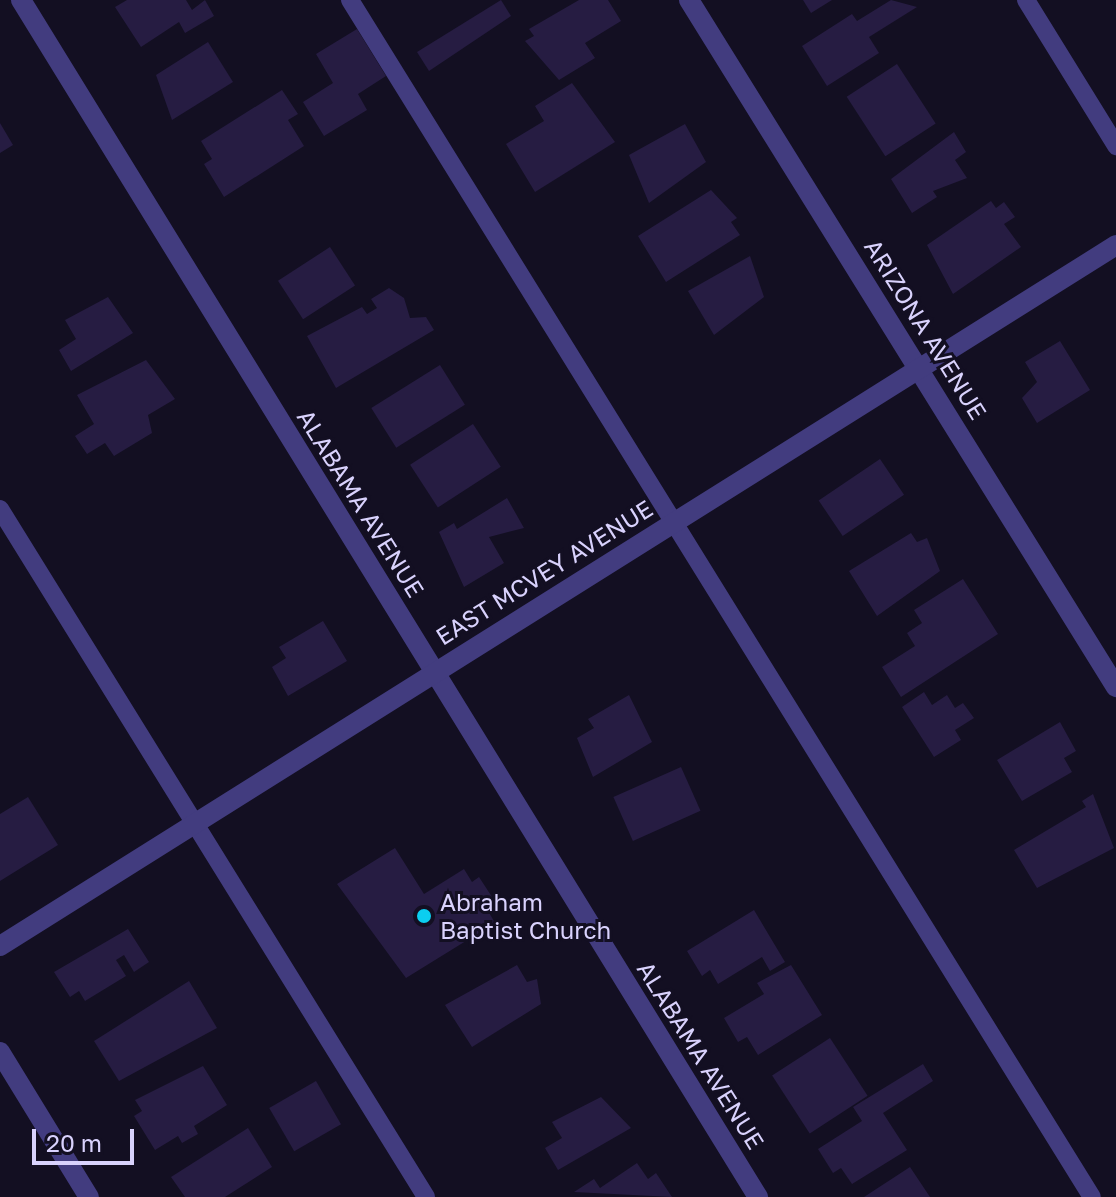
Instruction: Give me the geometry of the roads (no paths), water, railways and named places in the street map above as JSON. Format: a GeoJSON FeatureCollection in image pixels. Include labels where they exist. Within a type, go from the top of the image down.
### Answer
{"type":"FeatureCollection","features":[{"type":"Feature","properties":{"kind":"street","name":"ALABAMA AVENUE"},"geometry":{"type":"LineString","coordinates":[[21,0],[758,1197]]}},
{"type":"Feature","properties":{"kind":"street","name":"ARIZONA AVENUE"},"geometry":{"type":"LineString","coordinates":[[689,0],[1116,687]]}},
{"type":"Feature","properties":{"kind":"street","name":"EAST MCVEY AVENUE"},"geometry":{"type":"LineString","coordinates":[[0,946],[433,671],[1116,245]]}},
{"type":"Feature","properties":{"kind":"street"},"geometry":{"type":"LineString","coordinates":[[0,1052],[89,1197]]}},
{"type":"Feature","properties":{"kind":"lane"},"geometry":{"type":"LineString","coordinates":[[350,0],[677,521],[1092,1197]]}},
{"type":"Feature","properties":{"kind":"lane"},"geometry":{"type":"LineString","coordinates":[[1026,0],[1116,146]]}},
{"type":"Feature","properties":{"kind":"lane"},"geometry":{"type":"LineString","coordinates":[[0,509],[426,1197]]}},
{"type":"Feature","properties":{"kind":"place","name":"Abraham Baptist Church"},"geometry":{"type":"Point","coordinates":[424,916]}}]}
